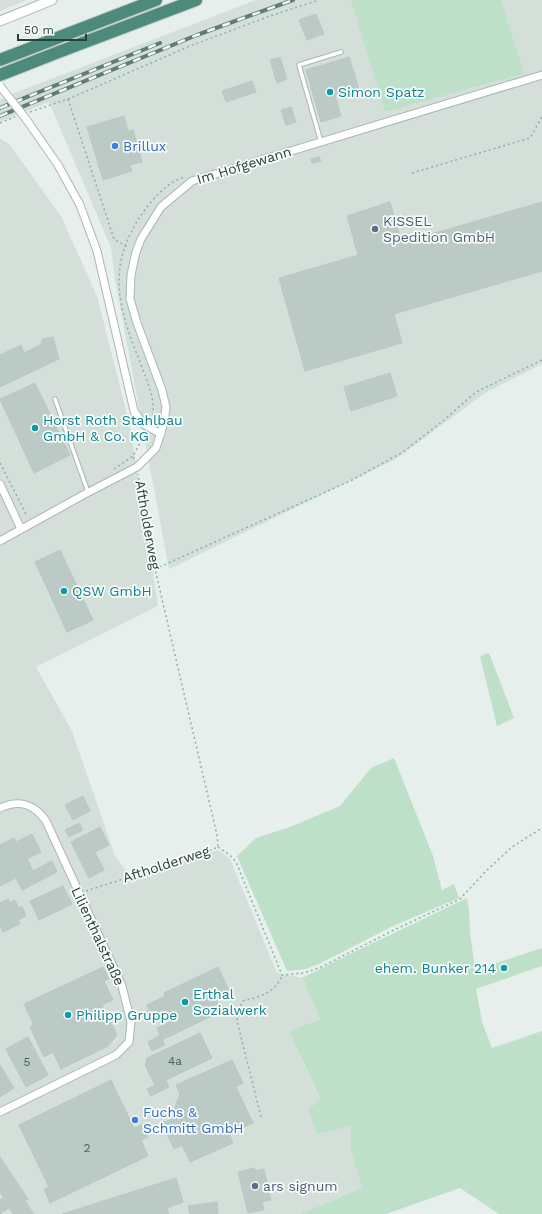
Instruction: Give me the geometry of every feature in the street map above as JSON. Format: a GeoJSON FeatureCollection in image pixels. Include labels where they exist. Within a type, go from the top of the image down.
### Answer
{"type":"FeatureCollection","features":[{"type":"Feature","properties":{"kind":"highway"},"geometry":{"type":"LineString","coordinates":[[0,60],[156,0]]}},
{"type":"Feature","properties":{"kind":"highway"},"geometry":{"type":"LineString","coordinates":[[0,75],[56,52],[196,0]]}},
{"type":"Feature","properties":{"kind":"street"},"geometry":{"type":"LineString","coordinates":[[0,21],[52,0]]}},
{"type":"Feature","properties":{"kind":"street","name":"Im Hofgewann"},"geometry":{"type":"LineString","coordinates":[[161,434],[166,407],[130,299],[131,275],[136,252],[141,239],[161,207],[192,180],[542,75]]}},
{"type":"Feature","properties":{"kind":"street"},"geometry":{"type":"LineString","coordinates":[[0,86],[55,159],[80,205],[97,251],[134,411],[143,424],[161,434]]}},
{"type":"Feature","properties":{"kind":"street","name":"Aftholderweg"},"geometry":{"type":"LineString","coordinates":[[137,467],[156,448],[161,434]]}},
{"type":"Feature","properties":{"kind":"street"},"geometry":{"type":"LineString","coordinates":[[0,541],[88,492],[137,467]]}},
{"type":"Feature","properties":{"kind":"street"},"geometry":{"type":"LineString","coordinates":[[0,484],[21,529]]}},
{"type":"Feature","properties":{"kind":"street","name":"Lilienthalstraße"},"geometry":{"type":"LineString","coordinates":[[0,808],[11,804],[22,804],[31,807],[40,813],[46,821],[122,986],[131,1022],[129,1042],[116,1055],[0,1112]]}},
{"type":"Feature","properties":{"kind":"lane"},"geometry":{"type":"LineString","coordinates":[[322,142],[299,65],[341,52]]}},
{"type":"Feature","properties":{"kind":"lane"},"geometry":{"type":"LineString","coordinates":[[54,399],[88,492]]}},
{"type":"Feature","properties":{"kind":"path"},"geometry":{"type":"LineString","coordinates":[[30,112],[68,99],[190,46],[270,16],[319,0]]}},
{"type":"Feature","properties":{"kind":"path"},"geometry":{"type":"LineString","coordinates":[[68,99],[114,239],[136,252]]}},
{"type":"Feature","properties":{"kind":"path"},"geometry":{"type":"LineString","coordinates":[[412,172],[530,138],[542,117]]}},
{"type":"Feature","properties":{"kind":"path"},"geometry":{"type":"LineString","coordinates":[[0,123],[15,118]]}},
{"type":"Feature","properties":{"kind":"path"},"geometry":{"type":"LineString","coordinates":[[137,467],[133,456],[149,427],[153,414],[152,393],[123,316],[119,292],[119,269],[124,246],[130,233],[148,205],[158,194],[185,176]]}},
{"type":"Feature","properties":{"kind":"path"},"geometry":{"type":"LineString","coordinates":[[155,569],[352,480],[403,452],[444,420],[476,392],[542,360]]}},
{"type":"Feature","properties":{"kind":"path"},"geometry":{"type":"LineString","coordinates":[[0,462],[28,517]]}},
{"type":"Feature","properties":{"kind":"path","name":"Aftholderweg"},"geometry":{"type":"LineString","coordinates":[[78,893],[204,853],[218,847],[215,828],[155,569],[137,467]]}},
{"type":"Feature","properties":{"kind":"path"},"geometry":{"type":"LineString","coordinates":[[282,975],[304,973],[321,967],[460,899],[512,847],[542,828]]}},
{"type":"Feature","properties":{"kind":"path"},"geometry":{"type":"LineString","coordinates":[[218,847],[230,855],[236,862],[282,975],[280,982],[274,988],[257,997],[243,1001],[238,1010],[237,1021],[260,1118]]}},
{"type":"Feature","properties":{"kind":"shaded area"},"geometry":{"type":"Polygon","coordinates":[[[0,0],[27,0],[0,11],[0,0]]]}},
{"type":"Feature","properties":{"kind":"shaded area"},"geometry":{"type":"Polygon","coordinates":[[[256,0],[542,0],[542,364],[485,393],[396,459],[169,569],[115,279],[111,248],[49,102],[0,122],[0,100],[17,92],[256,0]]]}},
{"type":"Feature","properties":{"kind":"shaded area"},"geometry":{"type":"Polygon","coordinates":[[[0,138],[10,145],[61,216],[97,296],[130,426],[158,606],[36,667],[72,731],[115,856],[132,879],[218,850],[230,859],[277,973],[302,978],[320,1019],[289,1031],[321,1101],[351,1126],[351,1150],[362,1188],[300,1214],[0,1214],[0,138]]]}},
{"type":"Feature","properties":{"kind":"green space"},"geometry":{"type":"Polygon","coordinates":[[[351,0],[501,0],[524,73],[385,112],[351,0]]]}},
{"type":"Feature","properties":{"kind":"green space"},"geometry":{"type":"Polygon","coordinates":[[[489,653],[514,718],[497,726],[480,656],[489,653]]]}},
{"type":"Feature","properties":{"kind":"green space"},"geometry":{"type":"Polygon","coordinates":[[[394,758],[433,856],[442,890],[454,884],[459,898],[393,926],[319,964],[306,969],[287,971],[237,856],[256,838],[290,827],[340,806],[371,768],[394,758]]]}},
{"type":"Feature","properties":{"kind":"green space"},"geometry":{"type":"Polygon","coordinates":[[[467,898],[475,970],[542,948],[542,966],[476,989],[482,1022],[492,1048],[542,1031],[542,1214],[499,1214],[460,1188],[386,1214],[300,1214],[362,1188],[351,1150],[351,1126],[317,1134],[308,1109],[321,1100],[289,1031],[320,1019],[302,978],[467,898]]]}},
{"type":"Feature","properties":{"kind":"building"},"geometry":{"type":"Polygon","coordinates":[[[316,14],[324,34],[307,40],[299,20],[316,14]]]}},
{"type":"Feature","properties":{"kind":"building"},"geometry":{"type":"Polygon","coordinates":[[[280,57],[287,79],[277,83],[270,60],[280,57]]]}},
{"type":"Feature","properties":{"kind":"building","name":"Simon Spatz"},"geometry":{"type":"Polygon","coordinates":[[[349,57],[359,89],[335,96],[341,116],[321,122],[306,70],[349,57]]]}},
{"type":"Feature","properties":{"kind":"building"},"geometry":{"type":"Polygon","coordinates":[[[252,81],[256,92],[226,102],[222,91],[252,81]]]}},
{"type":"Feature","properties":{"kind":"building"},"geometry":{"type":"Polygon","coordinates":[[[291,107],[296,122],[286,125],[281,110],[291,107]]]}},
{"type":"Feature","properties":{"kind":"building","name":"Brillux"},"geometry":{"type":"Polygon","coordinates":[[[124,116],[128,131],[133,130],[142,162],[130,165],[132,171],[103,180],[87,127],[124,116]]]}},
{"type":"Feature","properties":{"kind":"building"},"geometry":{"type":"Polygon","coordinates":[[[319,157],[321,161],[312,163],[311,159],[319,157]]]}},
{"type":"Feature","properties":{"kind":"building","name":"KISSEL Spedition GmbH"},"geometry":{"type":"Polygon","coordinates":[[[390,202],[402,243],[358,255],[347,216],[390,202]]]}},
{"type":"Feature","properties":{"kind":"building"},"geometry":{"type":"Polygon","coordinates":[[[542,202],[542,271],[394,314],[402,343],[305,371],[279,278],[542,202]]]}},
{"type":"Feature","properties":{"kind":"building"},"geometry":{"type":"Polygon","coordinates":[[[53,337],[59,359],[0,387],[0,355],[21,345],[24,353],[42,344],[42,339],[53,337]]]}},
{"type":"Feature","properties":{"kind":"building"},"geometry":{"type":"Polygon","coordinates":[[[390,373],[397,396],[351,411],[344,387],[390,373]]]}},
{"type":"Feature","properties":{"kind":"building","name":"Horst Roth Stahlbau GmbH & Co. KG"},"geometry":{"type":"Polygon","coordinates":[[[35,383],[70,455],[34,473],[0,399],[35,383]]]}},
{"type":"Feature","properties":{"kind":"building","name":"QSW GmbH"},"geometry":{"type":"Polygon","coordinates":[[[60,550],[93,620],[67,632],[35,562],[60,550]]]}},
{"type":"Feature","properties":{"kind":"building"},"geometry":{"type":"Polygon","coordinates":[[[83,796],[90,811],[73,820],[65,805],[83,796]]]}},
{"type":"Feature","properties":{"kind":"building"},"geometry":{"type":"Polygon","coordinates":[[[79,823],[83,830],[69,837],[65,830],[79,823]]]}},
{"type":"Feature","properties":{"kind":"building"},"geometry":{"type":"Polygon","coordinates":[[[100,827],[109,845],[95,852],[104,870],[89,878],[71,842],[100,827]]]}},
{"type":"Feature","properties":{"kind":"building"},"geometry":{"type":"Polygon","coordinates":[[[32,834],[41,852],[27,859],[33,871],[52,861],[57,872],[22,890],[16,878],[0,886],[0,845],[14,838],[16,842],[32,834]]]}},
{"type":"Feature","properties":{"kind":"building"},"geometry":{"type":"Polygon","coordinates":[[[63,886],[72,904],[39,920],[30,901],[63,886]]]}},
{"type":"Feature","properties":{"kind":"building"},"geometry":{"type":"Polygon","coordinates":[[[8,899],[10,903],[15,900],[19,908],[22,906],[26,916],[18,920],[20,924],[3,932],[0,925],[0,903],[8,899]]]}},
{"type":"Feature","properties":{"kind":"building","name":"Philipp Gruppe"},"geometry":{"type":"Polygon","coordinates":[[[103,967],[109,979],[104,981],[113,1000],[102,1005],[117,1035],[108,1046],[61,1069],[53,1052],[44,1057],[30,1027],[34,1025],[24,1004],[103,967]]]}},
{"type":"Feature","properties":{"kind":"building","name":"Erthal Sozialwerk"},"geometry":{"type":"Polygon","coordinates":[[[218,967],[230,993],[216,999],[222,1011],[162,1040],[157,1028],[172,1021],[169,1014],[154,1021],[147,1005],[165,996],[164,993],[218,967]]]}},
{"type":"Feature","properties":{"kind":"building"},"geometry":{"type":"Polygon","coordinates":[[[200,1033],[212,1058],[166,1080],[169,1087],[151,1096],[147,1089],[155,1085],[145,1065],[147,1058],[200,1033]]]}},
{"type":"Feature","properties":{"kind":"building"},"geometry":{"type":"Polygon","coordinates":[[[160,1035],[165,1045],[152,1051],[148,1042],[160,1035]]]}},
{"type":"Feature","properties":{"kind":"building"},"geometry":{"type":"Polygon","coordinates":[[[28,1037],[48,1075],[26,1087],[6,1049],[28,1037]]]}},
{"type":"Feature","properties":{"kind":"building"},"geometry":{"type":"Polygon","coordinates":[[[232,1060],[243,1083],[236,1087],[253,1123],[239,1129],[237,1125],[227,1129],[233,1143],[190,1162],[182,1145],[174,1149],[162,1123],[170,1120],[180,1094],[176,1085],[232,1060]]]}},
{"type":"Feature","properties":{"kind":"building"},"geometry":{"type":"Polygon","coordinates":[[[0,1065],[14,1088],[0,1097],[0,1065]]]}},
{"type":"Feature","properties":{"kind":"building"},"geometry":{"type":"Polygon","coordinates":[[[111,1080],[134,1128],[142,1125],[148,1137],[141,1140],[148,1156],[50,1203],[44,1189],[49,1187],[19,1125],[111,1080]]]}},
{"type":"Feature","properties":{"kind":"building"},"geometry":{"type":"Polygon","coordinates":[[[0,1157],[28,1199],[25,1201],[34,1214],[13,1214],[9,1208],[0,1214],[0,1200],[4,1198],[0,1192],[0,1157]]]}},
{"type":"Feature","properties":{"kind":"building","name":"ars signum"},"geometry":{"type":"Polygon","coordinates":[[[254,1168],[255,1171],[264,1169],[271,1200],[262,1202],[264,1210],[248,1213],[238,1172],[254,1168]]]}},
{"type":"Feature","properties":{"kind":"building"},"geometry":{"type":"Polygon","coordinates":[[[176,1178],[183,1202],[167,1208],[169,1214],[62,1214],[176,1178]]]}},
{"type":"Feature","properties":{"kind":"building"},"geometry":{"type":"Polygon","coordinates":[[[217,1202],[218,1214],[190,1214],[188,1206],[217,1202]]]}},
{"type":"Feature","properties":{"kind":"railway"},"geometry":{"type":"LineString","coordinates":[[0,116],[197,35],[293,0]]}},
{"type":"Feature","properties":{"kind":"railway"},"geometry":{"type":"LineString","coordinates":[[0,108],[160,43]]}},
{"type":"Feature","properties":{"kind":"place","name":"Simon Spatz"},"geometry":{"type":"Point","coordinates":[330,92]}},
{"type":"Feature","properties":{"kind":"place","name":"Brillux"},"geometry":{"type":"Point","coordinates":[115,146]}},
{"type":"Feature","properties":{"kind":"place","name":"KISSEL Spedition GmbH"},"geometry":{"type":"Point","coordinates":[375,229]}},
{"type":"Feature","properties":{"kind":"place","name":"Horst Roth Stahlbau GmbH & Co. KG"},"geometry":{"type":"Point","coordinates":[35,428]}},
{"type":"Feature","properties":{"kind":"place","name":"QSW GmbH"},"geometry":{"type":"Point","coordinates":[64,591]}},
{"type":"Feature","properties":{"kind":"place","name":"ehem. Bunker 214"},"geometry":{"type":"Point","coordinates":[504,968]}},
{"type":"Feature","properties":{"kind":"place","name":"Erthal Sozialwerk"},"geometry":{"type":"Point","coordinates":[185,1002]}},
{"type":"Feature","properties":{"kind":"place","name":"Philipp Gruppe"},"geometry":{"type":"Point","coordinates":[68,1015]}},
{"type":"Feature","properties":{"kind":"place","name":"Fuchs & Schmitt GmbH"},"geometry":{"type":"Point","coordinates":[135,1120]}},
{"type":"Feature","properties":{"kind":"place","name":"ars signum"},"geometry":{"type":"Point","coordinates":[255,1186]}}]}
